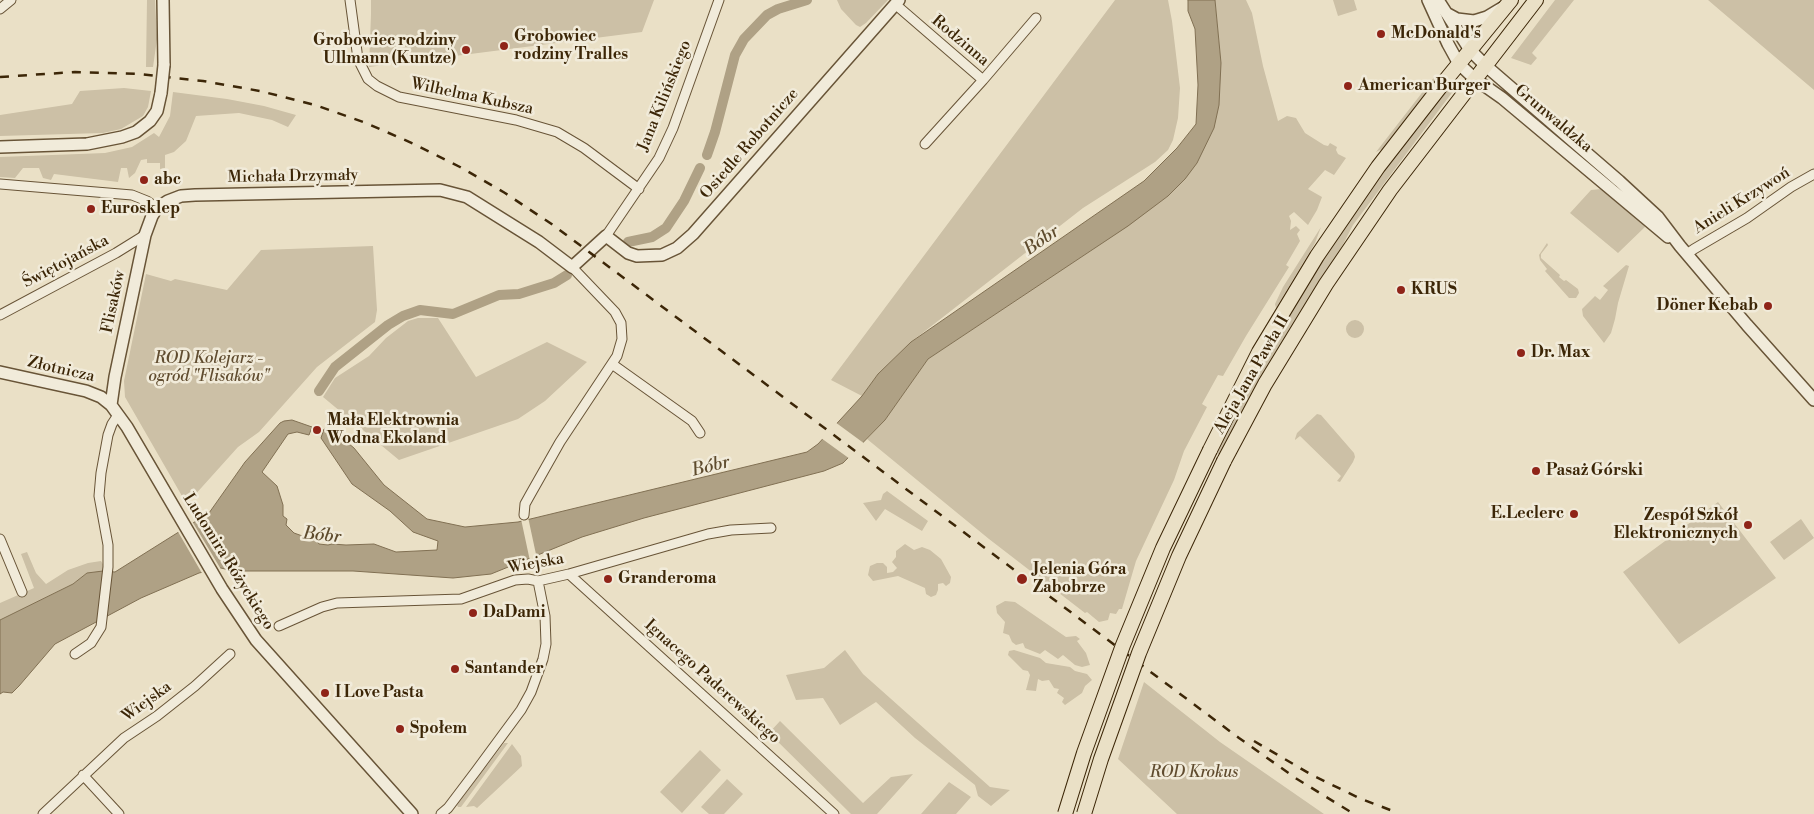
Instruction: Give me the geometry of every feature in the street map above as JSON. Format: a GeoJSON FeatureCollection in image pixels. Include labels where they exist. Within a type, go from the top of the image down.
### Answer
{"type":"FeatureCollection","features":[{"type":"Feature","properties":{"kind":"main road","name":"Aleja Jana Pawła II"},"geometry":{"type":"LineString","coordinates":[[1084,814],[1116,715],[1179,556],[1224,461],[1265,384],[1326,284],[1390,190],[1536,0]]}},
{"type":"Feature","properties":{"kind":"main road","name":"Aleja Jana Pawła II"},"geometry":{"type":"LineString","coordinates":[[1065,814],[1087,744],[1123,645],[1163,548],[1259,352],[1313,264],[1378,167],[1509,3]]}},
{"type":"Feature","properties":{"kind":"street"},"geometry":{"type":"LineString","coordinates":[[0,9],[11,0]]}},
{"type":"Feature","properties":{"kind":"street"},"geometry":{"type":"LineString","coordinates":[[0,147],[87,144],[122,138],[136,132],[150,121],[157,111],[161,93],[164,65],[163,0]]}},
{"type":"Feature","properties":{"kind":"street","name":"Wilhelma Kubsza"},"geometry":{"type":"LineString","coordinates":[[350,0],[358,59],[368,79],[377,86],[399,97],[516,120],[557,132],[584,148],[639,189]]}},
{"type":"Feature","properties":{"kind":"street","name":"Jana Kilińskiego"},"geometry":{"type":"LineString","coordinates":[[572,267],[606,236],[659,158],[673,128],[719,0]]}},
{"type":"Feature","properties":{"kind":"street","name":"Grunwaldzka"},"geometry":{"type":"LineString","coordinates":[[1428,0],[1459,64],[1684,250]]}},
{"type":"Feature","properties":{"kind":"street","name":"Grunwaldzka"},"geometry":{"type":"LineString","coordinates":[[1438,0],[1470,50],[1486,66],[1658,217],[1684,250],[1814,400]]}},
{"type":"Feature","properties":{"kind":"street","name":"Rodzinna"},"geometry":{"type":"LineString","coordinates":[[897,2],[983,80]]}},
{"type":"Feature","properties":{"kind":"street","name":"Osiedle Robotnicze"},"geometry":{"type":"LineString","coordinates":[[606,236],[628,253],[647,257],[670,253],[686,242],[897,2]]}},
{"type":"Feature","properties":{"kind":"street"},"geometry":{"type":"LineString","coordinates":[[1446,13],[1453,18],[1465,21],[1481,19],[1509,3]]}},
{"type":"Feature","properties":{"kind":"street","name":"Rodzinna"},"geometry":{"type":"LineString","coordinates":[[925,144],[1036,18]]}},
{"type":"Feature","properties":{"kind":"street","name":"Anieli Krzywoń"},"geometry":{"type":"LineString","coordinates":[[1684,250],[1694,249],[1747,218],[1791,187],[1814,174]]}},
{"type":"Feature","properties":{"kind":"street"},"geometry":{"type":"LineString","coordinates":[[0,184],[132,195],[147,201],[157,208]]}},
{"type":"Feature","properties":{"kind":"street","name":"Michała Drzymały"},"geometry":{"type":"LineString","coordinates":[[157,208],[168,201],[182,196],[440,190],[467,197],[539,242],[572,267]]}},
{"type":"Feature","properties":{"kind":"street","name":"Flisaków"},"geometry":{"type":"LineString","coordinates":[[75,654],[91,643],[101,627],[108,567],[108,545],[100,496],[101,473],[115,410],[115,377],[145,234],[157,208]]}},
{"type":"Feature","properties":{"kind":"street","name":"Świętojańska"},"geometry":{"type":"LineString","coordinates":[[0,315],[113,254],[145,234]]}},
{"type":"Feature","properties":{"kind":"street"},"geometry":{"type":"LineString","coordinates":[[524,515],[526,504],[560,442],[617,356],[622,339],[623,331],[616,312],[572,267]]}},
{"type":"Feature","properties":{"kind":"street"},"geometry":{"type":"LineString","coordinates":[[612,364],[692,421],[700,433]]}},
{"type":"Feature","properties":{"kind":"street","name":"Złotnicza"},"geometry":{"type":"LineString","coordinates":[[0,372],[92,392],[101,396],[115,410]]}},
{"type":"Feature","properties":{"kind":"street","name":"Ludomira Różyckiego"},"geometry":{"type":"LineString","coordinates":[[115,410],[222,589],[249,630],[278,666],[412,814]]}},
{"type":"Feature","properties":{"kind":"street","name":"Wiejska"},"geometry":{"type":"LineString","coordinates":[[279,626],[322,607],[337,603],[461,599],[475,596],[516,580],[528,579],[538,581],[569,574],[708,534],[731,530],[770,528]]}},
{"type":"Feature","properties":{"kind":"street"},"geometry":{"type":"LineString","coordinates":[[0,539],[22,592]]}},
{"type":"Feature","properties":{"kind":"street","name":"Ignacego Paderewskiego"},"geometry":{"type":"LineString","coordinates":[[569,574],[834,814]]}},
{"type":"Feature","properties":{"kind":"street"},"geometry":{"type":"LineString","coordinates":[[441,814],[448,808],[476,771],[521,710],[531,692],[543,659],[546,644],[545,616],[538,581]]}},
{"type":"Feature","properties":{"kind":"street","name":"Wiejska"},"geometry":{"type":"LineString","coordinates":[[43,814],[124,738],[157,716],[195,686],[230,654]]}},
{"type":"Feature","properties":{"kind":"street"},"geometry":{"type":"LineString","coordinates":[[83,775],[119,814]]}},
{"type":"Feature","properties":{"kind":"green space"},"geometry":{"type":"Polygon","coordinates":[[[147,0],[155,0],[157,39],[153,67],[146,67],[147,0]]]}},
{"type":"Feature","properties":{"kind":"green space"},"geometry":{"type":"Polygon","coordinates":[[[371,0],[654,0],[642,32],[369,67],[371,0]]]}},
{"type":"Feature","properties":{"kind":"green space"},"geometry":{"type":"Polygon","coordinates":[[[837,0],[888,0],[860,27],[841,9],[837,0]]]}},
{"type":"Feature","properties":{"kind":"green space"},"geometry":{"type":"Polygon","coordinates":[[[1115,0],[1168,0],[1180,88],[1178,118],[1173,140],[1168,150],[1155,162],[1083,208],[911,342],[878,374],[862,396],[831,380],[1115,0]]]}},
{"type":"Feature","properties":{"kind":"green space"},"geometry":{"type":"Polygon","coordinates":[[[1215,0],[1246,0],[1252,13],[1263,66],[1278,121],[1287,116],[1296,118],[1305,133],[1324,145],[1328,146],[1330,143],[1337,147],[1338,154],[1346,158],[1334,175],[1325,170],[1308,189],[1322,197],[1308,225],[1294,212],[1289,216],[1291,221],[1290,230],[1296,226],[1300,230],[1297,234],[1300,241],[1286,265],[1289,267],[1223,376],[1218,375],[1202,404],[1207,407],[1184,451],[1174,480],[1136,561],[1122,609],[1119,609],[1116,614],[1110,613],[1108,620],[1099,622],[989,539],[867,439],[885,420],[928,359],[1095,248],[1168,196],[1221,63],[1215,0]]]}},
{"type":"Feature","properties":{"kind":"green space"},"geometry":{"type":"Polygon","coordinates":[[[1333,0],[1354,0],[1357,10],[1338,16],[1333,0]]]}},
{"type":"Feature","properties":{"kind":"green space"},"geometry":{"type":"Polygon","coordinates":[[[1555,0],[1574,0],[1532,53],[1537,58],[1531,65],[1511,58],[1555,0]]]}},
{"type":"Feature","properties":{"kind":"green space"},"geometry":{"type":"Polygon","coordinates":[[[1708,0],[1814,0],[1814,90],[1722,12],[1708,0]]]}},
{"type":"Feature","properties":{"kind":"green space"},"geometry":{"type":"Polygon","coordinates":[[[1435,76],[1437,76],[1434,82],[1382,149],[1376,152],[1435,76]]]}},
{"type":"Feature","properties":{"kind":"green space"},"geometry":{"type":"Polygon","coordinates":[[[1449,86],[1454,90],[1353,225],[1336,258],[1220,455],[1216,453],[1254,373],[1298,296],[1383,171],[1449,86]]]}},
{"type":"Feature","properties":{"kind":"green space"},"geometry":{"type":"Polygon","coordinates":[[[124,88],[151,91],[148,107],[143,116],[121,129],[103,133],[0,136],[0,115],[72,104],[80,91],[124,88]]]}},
{"type":"Feature","properties":{"kind":"green space"},"geometry":{"type":"Polygon","coordinates":[[[173,92],[227,99],[264,106],[296,115],[288,127],[272,120],[239,113],[196,116],[186,141],[174,152],[165,155],[165,168],[160,169],[160,163],[147,163],[147,159],[141,160],[135,173],[129,178],[127,168],[121,168],[118,182],[54,174],[51,180],[43,178],[39,168],[23,168],[15,178],[0,177],[0,157],[105,153],[132,147],[154,133],[159,137],[170,116],[173,92]]]}},
{"type":"Feature","properties":{"kind":"green space"},"geometry":{"type":"Polygon","coordinates":[[[1601,189],[1646,226],[1618,253],[1570,213],[1591,190],[1601,189]]]}},
{"type":"Feature","properties":{"kind":"green space"},"geometry":{"type":"Polygon","coordinates":[[[1321,227],[1315,243],[1276,308],[1275,304],[1283,287],[1321,227]]]}},
{"type":"Feature","properties":{"kind":"green space"},"geometry":{"type":"Polygon","coordinates":[[[1547,243],[1548,245],[1541,254],[1541,258],[1560,275],[1559,277],[1578,289],[1579,293],[1576,298],[1569,298],[1545,271],[1547,269],[1540,260],[1539,255],[1547,243]]]}},
{"type":"Feature","properties":{"kind":"green space","name":"ROD Kolejarz - ogród \"Flisaków\""},"geometry":{"type":"Polygon","coordinates":[[[373,246],[377,310],[375,322],[317,367],[259,432],[238,447],[186,503],[125,397],[124,381],[146,274],[171,281],[175,279],[227,290],[261,250],[373,246]]]}},
{"type":"Feature","properties":{"kind":"green space"},"geometry":{"type":"Polygon","coordinates":[[[1626,265],[1629,266],[1615,319],[1611,333],[1604,343],[1583,316],[1582,309],[1595,296],[1600,300],[1608,290],[1603,286],[1626,265]]]}},
{"type":"Feature","properties":{"kind":"green space"},"geometry":{"type":"Polygon","coordinates":[[[418,318],[438,318],[476,377],[547,342],[587,362],[545,401],[518,419],[399,460],[323,397],[335,378],[369,356],[386,338],[408,321],[418,318]]]}},
{"type":"Feature","properties":{"kind":"green space"},"geometry":{"type":"Polygon","coordinates":[[[1351,320],[1359,320],[1364,325],[1362,336],[1351,338],[1346,333],[1346,325],[1351,320]]]}},
{"type":"Feature","properties":{"kind":"green space"},"geometry":{"type":"Polygon","coordinates":[[[1317,414],[1321,415],[1354,453],[1353,462],[1340,482],[1337,481],[1341,476],[1300,436],[1295,440],[1297,433],[1317,414]]]}},
{"type":"Feature","properties":{"kind":"green space"},"geometry":{"type":"Polygon","coordinates":[[[887,491],[928,521],[922,531],[885,509],[876,521],[863,503],[881,500],[883,494],[887,491]]]}},
{"type":"Feature","properties":{"kind":"green space"},"geometry":{"type":"Polygon","coordinates":[[[1718,502],[1776,578],[1679,644],[1623,572],[1718,502]]]}},
{"type":"Feature","properties":{"kind":"green space"},"geometry":{"type":"Polygon","coordinates":[[[1801,519],[1814,538],[1784,560],[1770,542],[1801,519]]]}},
{"type":"Feature","properties":{"kind":"green space"},"geometry":{"type":"Polygon","coordinates":[[[905,544],[914,550],[922,547],[930,550],[941,559],[951,577],[950,583],[946,586],[943,583],[938,584],[936,595],[931,597],[926,594],[925,588],[898,576],[873,581],[868,575],[870,566],[877,563],[883,563],[887,567],[887,573],[893,572],[897,568],[892,562],[896,557],[896,551],[905,544]]]}},
{"type":"Feature","properties":{"kind":"green space"},"geometry":{"type":"Polygon","coordinates":[[[27,552],[36,573],[46,584],[68,570],[101,561],[104,566],[103,579],[87,573],[73,584],[0,620],[0,603],[34,588],[21,554],[27,552]]]}},
{"type":"Feature","properties":{"kind":"green space"},"geometry":{"type":"Polygon","coordinates":[[[1005,601],[1015,602],[1066,637],[1076,636],[1080,639],[1077,641],[1086,653],[1090,665],[1082,667],[1075,665],[1063,655],[1058,659],[1045,650],[1040,654],[1025,648],[1023,643],[1016,645],[1012,642],[1009,635],[1003,633],[1005,622],[997,613],[996,606],[1005,601]]]}},
{"type":"Feature","properties":{"kind":"green space"},"geometry":{"type":"Polygon","coordinates":[[[845,650],[863,674],[990,787],[1010,790],[991,806],[978,796],[975,785],[915,738],[876,702],[840,725],[823,698],[796,700],[786,675],[824,668],[845,650]]]}},
{"type":"Feature","properties":{"kind":"green space"},"geometry":{"type":"Polygon","coordinates":[[[1014,650],[1040,658],[1046,663],[1070,667],[1075,671],[1087,674],[1092,680],[1085,686],[1082,693],[1065,705],[1062,702],[1064,698],[1057,693],[1059,689],[1054,688],[1049,680],[1042,681],[1038,679],[1036,691],[1026,690],[1030,675],[1028,671],[1023,670],[1008,655],[1009,651],[1014,650]]]}},
{"type":"Feature","properties":{"kind":"green space","name":"ROD Krokus"},"geometry":{"type":"Polygon","coordinates":[[[1144,682],[1220,742],[1324,814],[1177,814],[1118,759],[1144,682]]]}},
{"type":"Feature","properties":{"kind":"green space"},"geometry":{"type":"Polygon","coordinates":[[[780,721],[863,803],[891,777],[913,774],[877,814],[851,814],[769,733],[780,721]]]}},
{"type":"Feature","properties":{"kind":"green space"},"geometry":{"type":"Polygon","coordinates":[[[504,743],[508,743],[461,807],[458,807],[457,805],[504,743]]]}},
{"type":"Feature","properties":{"kind":"green space"},"geometry":{"type":"Polygon","coordinates":[[[512,744],[521,756],[522,766],[477,808],[474,806],[466,807],[512,744]]]}},
{"type":"Feature","properties":{"kind":"green space"},"geometry":{"type":"Polygon","coordinates":[[[700,750],[721,770],[682,813],[660,792],[700,750]]]}},
{"type":"Feature","properties":{"kind":"green space"},"geometry":{"type":"Polygon","coordinates":[[[727,779],[743,794],[724,814],[709,814],[701,807],[727,779]]]}},
{"type":"Feature","properties":{"kind":"green space"},"geometry":{"type":"Polygon","coordinates":[[[949,782],[971,797],[956,814],[921,814],[949,782]]]}},
{"type":"Feature","properties":{"kind":"shaded area"},"geometry":{"type":"Polygon","coordinates":[[[1188,0],[1215,0],[1221,63],[1219,105],[1214,128],[1197,163],[1185,179],[1168,196],[1128,226],[928,359],[885,420],[843,463],[824,471],[644,518],[582,537],[491,574],[453,578],[353,571],[233,571],[221,568],[199,573],[141,598],[55,644],[12,693],[3,692],[0,694],[0,620],[73,584],[87,573],[115,572],[209,513],[245,462],[280,423],[284,421],[292,420],[312,427],[309,435],[297,432],[288,434],[262,472],[277,486],[283,505],[283,516],[287,519],[286,525],[294,533],[308,538],[313,535],[319,544],[374,544],[396,552],[437,550],[438,541],[413,532],[390,511],[352,484],[321,438],[324,429],[337,434],[354,448],[384,485],[427,519],[465,527],[518,522],[807,452],[818,444],[862,396],[878,374],[911,342],[1144,181],[1177,148],[1196,124],[1198,85],[1195,29],[1188,11],[1188,0]]]}},
{"type":"Feature","properties":{"kind":"pier"},"geometry":{"type":"Polygon","coordinates":[[[835,422],[865,444],[850,459],[821,438],[835,422]]]}},
{"type":"Feature","properties":{"kind":"pier"},"geometry":{"type":"Polygon","coordinates":[[[528,517],[537,559],[530,561],[521,519],[528,517]]]}},
{"type":"Feature","properties":{"kind":"pier"},"geometry":{"type":"Polygon","coordinates":[[[192,521],[222,571],[203,575],[177,530],[192,521]]]}},
{"type":"Feature","properties":{"kind":"waterway"},"geometry":{"type":"LineString","coordinates":[[707,155],[715,132],[735,55],[744,39],[767,15],[778,9],[807,0]]}},
{"type":"Feature","properties":{"kind":"waterway"},"geometry":{"type":"LineString","coordinates":[[628,242],[652,237],[666,228],[684,201],[700,168]]}},
{"type":"Feature","properties":{"kind":"waterway"},"geometry":{"type":"LineString","coordinates":[[319,391],[335,367],[388,325],[403,316],[420,310],[453,314],[499,295],[519,294],[554,283],[567,275]]}},
{"type":"Feature","properties":{"kind":"railway"},"geometry":{"type":"LineString","coordinates":[[0,77],[75,72],[140,74],[203,81],[260,91],[315,105],[366,123],[460,167],[505,193],[553,225],[1239,738],[1297,779],[1354,814]]}},
{"type":"Feature","properties":{"kind":"railway"},"geometry":{"type":"LineString","coordinates":[[1254,741],[1312,775],[1359,798],[1398,813]]}},
{"type":"Feature","properties":{"kind":"place","name":"McDonald's"},"geometry":{"type":"Point","coordinates":[1381,34]}},
{"type":"Feature","properties":{"kind":"place","name":"Grobowiec rodziny Tralles"},"geometry":{"type":"Point","coordinates":[504,46]}},
{"type":"Feature","properties":{"kind":"place","name":"Grobowiec rodziny Ullmann (Kuntze)"},"geometry":{"type":"Point","coordinates":[466,50]}},
{"type":"Feature","properties":{"kind":"place","name":"American Burger"},"geometry":{"type":"Point","coordinates":[1348,86]}},
{"type":"Feature","properties":{"kind":"place","name":"abc"},"geometry":{"type":"Point","coordinates":[144,180]}},
{"type":"Feature","properties":{"kind":"place","name":"Eurosklep"},"geometry":{"type":"Point","coordinates":[91,209]}},
{"type":"Feature","properties":{"kind":"place","name":"KRUS"},"geometry":{"type":"Point","coordinates":[1401,290]}},
{"type":"Feature","properties":{"kind":"place","name":"Döner Kebab"},"geometry":{"type":"Point","coordinates":[1768,306]}},
{"type":"Feature","properties":{"kind":"place","name":"Dr. Max"},"geometry":{"type":"Point","coordinates":[1521,353]}},
{"type":"Feature","properties":{"kind":"place","name":"Mała Elektrownia Wodna Ekoland"},"geometry":{"type":"Point","coordinates":[317,430]}},
{"type":"Feature","properties":{"kind":"place","name":"Pasaż Górski"},"geometry":{"type":"Point","coordinates":[1536,471]}},
{"type":"Feature","properties":{"kind":"place","name":"E.Leclerc"},"geometry":{"type":"Point","coordinates":[1574,514]}},
{"type":"Feature","properties":{"kind":"place","name":"Zespół Szkół Elektronicznych"},"geometry":{"type":"Point","coordinates":[1748,525]}},
{"type":"Feature","properties":{"kind":"place","name":"Granderoma"},"geometry":{"type":"Point","coordinates":[608,579]}},
{"type":"Feature","properties":{"kind":"place","name":"Jelenia Góra Zabobrze"},"geometry":{"type":"Point","coordinates":[1022,579]}},
{"type":"Feature","properties":{"kind":"place","name":"DaDami"},"geometry":{"type":"Point","coordinates":[473,613]}},
{"type":"Feature","properties":{"kind":"place","name":"Santander"},"geometry":{"type":"Point","coordinates":[455,669]}},
{"type":"Feature","properties":{"kind":"place","name":"I Love Pasta"},"geometry":{"type":"Point","coordinates":[325,693]}},
{"type":"Feature","properties":{"kind":"place","name":"Społem"},"geometry":{"type":"Point","coordinates":[400,729]}},
{"type":"Feature","properties":{"kind":"water label","name":"Bóbr"},"geometry":{"type":"Point","coordinates":[1042,241]}},
{"type":"Feature","properties":{"kind":"water label","name":"Bóbr"},"geometry":{"type":"Point","coordinates":[711,467]}},
{"type":"Feature","properties":{"kind":"water label","name":"Bóbr"},"geometry":{"type":"Point","coordinates":[322,536]}}]}
